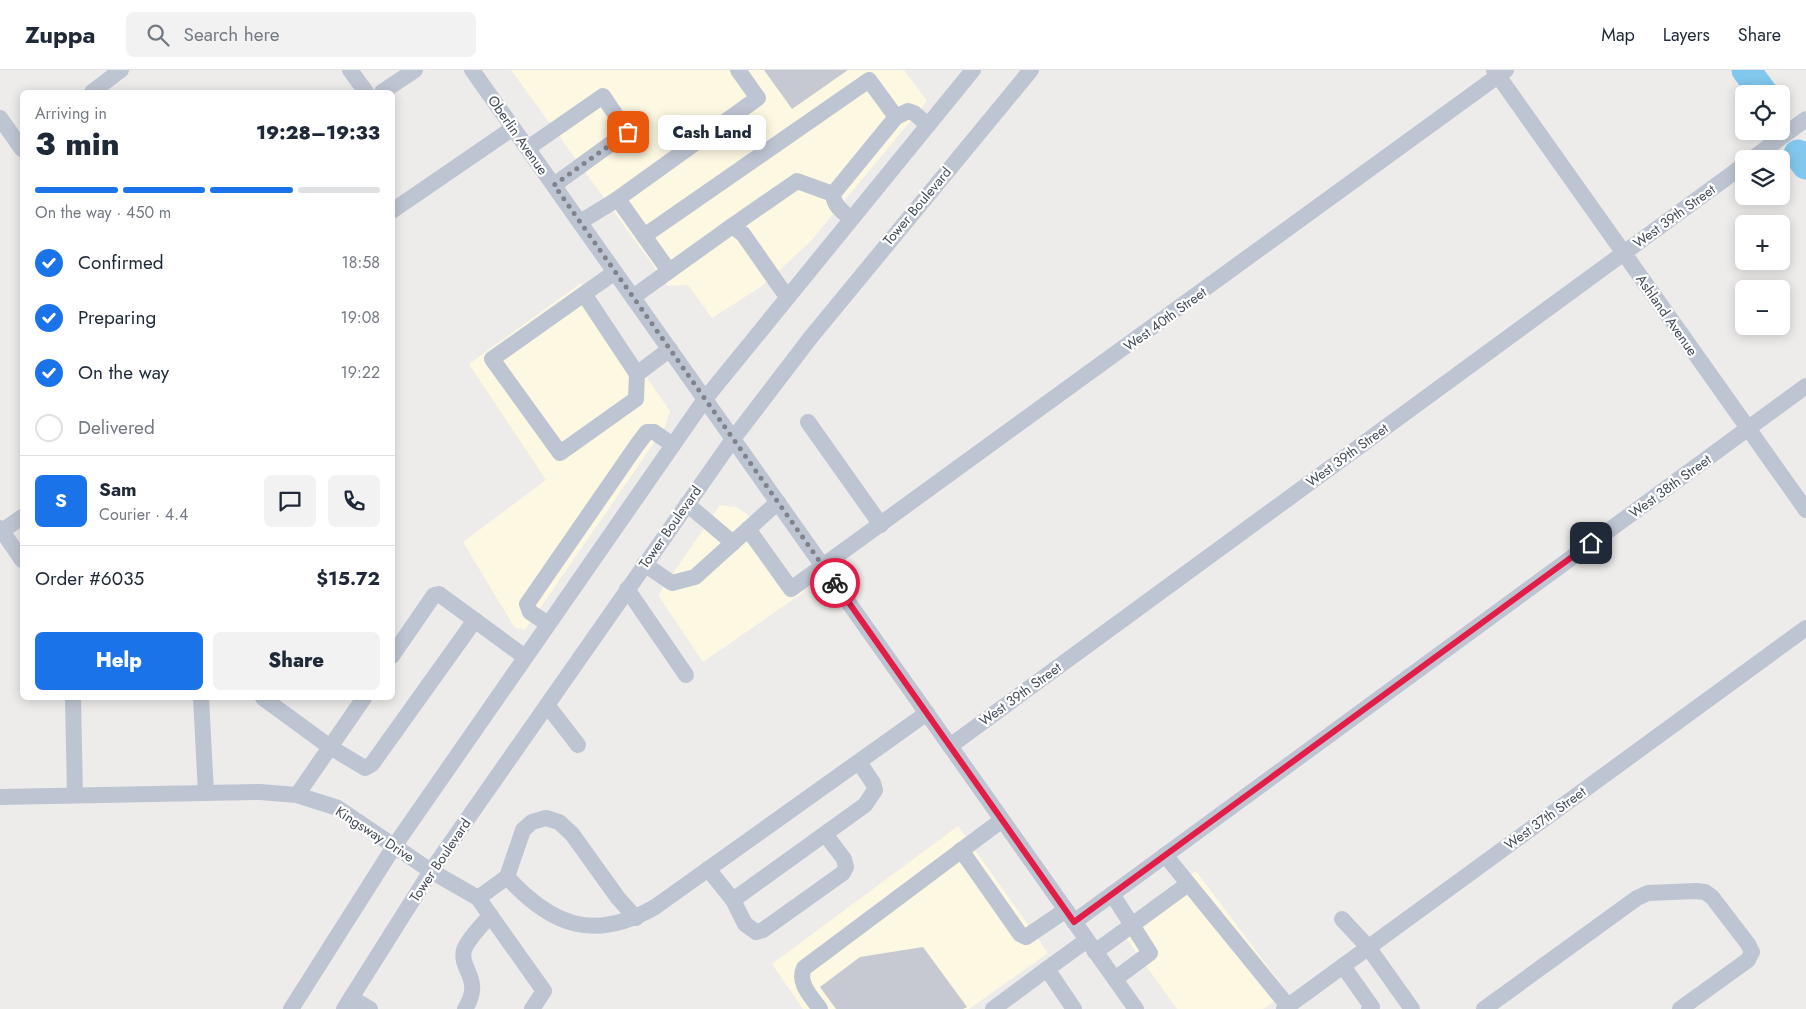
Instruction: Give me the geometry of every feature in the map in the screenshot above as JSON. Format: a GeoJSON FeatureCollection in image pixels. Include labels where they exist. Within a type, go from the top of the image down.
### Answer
{"type":"FeatureCollection","features":[{"type":"Feature","properties":{"kind":"street"},"geometry":{"type":"LineString","coordinates":[[95,90],[120,70]]}},
{"type":"Feature","properties":{"kind":"street"},"geometry":{"type":"LineString","coordinates":[[350,70],[365,90]]}},
{"type":"Feature","properties":{"kind":"street"},"geometry":{"type":"LineString","coordinates":[[385,90],[415,70]]}},
{"type":"Feature","properties":{"kind":"street","name":"Oberlin Avenue"},"geometry":{"type":"LineString","coordinates":[[472,70],[1136,1009]]}},
{"type":"Feature","properties":{"kind":"street"},"geometry":{"type":"LineString","coordinates":[[580,222],[616,200],[758,98],[738,70]]}},
{"type":"Feature","properties":{"kind":"street"},"geometry":{"type":"LineString","coordinates":[[291,1009],[395,845],[705,399],[973,70]]}},
{"type":"Feature","properties":{"kind":"street","name":"Tower Boulevard"},"geometry":{"type":"LineString","coordinates":[[348,1003],[431,871],[733,439],[811,337],[1031,70]]}},
{"type":"Feature","properties":{"kind":"street","name":"Ashland Avenue"},"geometry":{"type":"LineString","coordinates":[[1499,72],[1623,253],[1806,510]]}},
{"type":"Feature","properties":{"kind":"street","name":"West 40th Street"},"geometry":{"type":"LineString","coordinates":[[748,529],[792,590],[1499,72]]}},
{"type":"Feature","properties":{"kind":"street"},"geometry":{"type":"LineString","coordinates":[[644,236],[869,80],[896,117]]}},
{"type":"Feature","properties":{"kind":"street"},"geometry":{"type":"LineString","coordinates":[[528,148],[603,96],[628,132],[554,185]]}},
{"type":"Feature","properties":{"kind":"street"},"geometry":{"type":"LineString","coordinates":[[851,219],[839,208],[833,194],[896,117],[908,111],[914,113],[928,125]]}},
{"type":"Feature","properties":{"kind":"street"},"geometry":{"type":"LineString","coordinates":[[0,118],[20,144]]}},
{"type":"Feature","properties":{"kind":"street"},"geometry":{"type":"LineString","coordinates":[[1764,150],[1806,119]]}},
{"type":"Feature","properties":{"kind":"street"},"geometry":{"type":"LineString","coordinates":[[395,209],[514,128]]}},
{"type":"Feature","properties":{"kind":"street","name":"West 39th Street"},"geometry":{"type":"LineString","coordinates":[[950,746],[1735,172]]}},
{"type":"Feature","properties":{"kind":"street"},"geometry":{"type":"LineString","coordinates":[[633,297],[797,181],[833,194]]}},
{"type":"Feature","properties":{"kind":"street"},"geometry":{"type":"LineString","coordinates":[[616,200],[620,202],[669,271]]}},
{"type":"Feature","properties":{"kind":"street"},"geometry":{"type":"LineString","coordinates":[[732,226],[743,234],[787,297]]}},
{"type":"Feature","properties":{"kind":"street"},"geometry":{"type":"LineString","coordinates":[[584,294],[637,374],[636,399],[560,453],[492,360],[584,294],[615,272]]}},
{"type":"Feature","properties":{"kind":"street"},"geometry":{"type":"LineString","coordinates":[[637,374],[670,349]]}},
{"type":"Feature","properties":{"kind":"street","name":"West 38th Street"},"geometry":{"type":"LineString","coordinates":[[962,850],[1020,934],[1026,937],[1112,894],[1806,386]]}},
{"type":"Feature","properties":{"kind":"street"},"geometry":{"type":"LineString","coordinates":[[808,422],[881,525]]}},
{"type":"Feature","properties":{"kind":"street"},"geometry":{"type":"LineString","coordinates":[[548,624],[530,612],[527,604],[637,445],[647,432],[654,432],[673,446]]}},
{"type":"Feature","properties":{"kind":"street"},"geometry":{"type":"LineString","coordinates":[[644,564],[672,583],[695,577],[778,502]]}},
{"type":"Feature","properties":{"kind":"street"},"geometry":{"type":"LineString","coordinates":[[686,504],[733,543]]}},
{"type":"Feature","properties":{"kind":"street"},"geometry":{"type":"LineString","coordinates":[[20,517],[1,529],[20,557]]}},
{"type":"Feature","properties":{"kind":"street"},"geometry":{"type":"LineString","coordinates":[[627,589],[686,675]]}},
{"type":"Feature","properties":{"kind":"street"},"geometry":{"type":"LineString","coordinates":[[395,652],[434,595],[439,594],[525,657]]}},
{"type":"Feature","properties":{"kind":"street"},"geometry":{"type":"LineString","coordinates":[[266,700],[330,748],[365,768],[372,764],[475,620]]}},
{"type":"Feature","properties":{"kind":"street","name":"West 37th Street"},"geometry":{"type":"LineString","coordinates":[[1286,1008],[1806,628]]}},
{"type":"Feature","properties":{"kind":"street"},"geometry":{"type":"LineString","coordinates":[[73,700],[75,795]]}},
{"type":"Feature","properties":{"kind":"street"},"geometry":{"type":"LineString","coordinates":[[201,700],[206,793]]}},
{"type":"Feature","properties":{"kind":"street"},"geometry":{"type":"LineString","coordinates":[[297,795],[363,700]]}},
{"type":"Feature","properties":{"kind":"street"},"geometry":{"type":"LineString","coordinates":[[547,705],[578,745]]}},
{"type":"Feature","properties":{"kind":"street"},"geometry":{"type":"LineString","coordinates":[[507,877],[539,909],[577,925],[616,924],[636,918],[927,714]]}},
{"type":"Feature","properties":{"kind":"street"},"geometry":{"type":"LineString","coordinates":[[733,900],[865,805],[873,796],[875,790],[873,783],[859,762]]}},
{"type":"Feature","properties":{"kind":"street","name":"Kingsway Drive"},"geometry":{"type":"LineString","coordinates":[[0,797],[260,792],[297,795],[338,808],[431,871],[478,898],[544,990],[532,1009]]}},
{"type":"Feature","properties":{"kind":"street"},"geometry":{"type":"LineString","coordinates":[[478,898],[507,877],[522,830],[532,822],[546,818],[559,822],[572,834],[618,898],[636,918]]}},
{"type":"Feature","properties":{"kind":"street"},"geometry":{"type":"LineString","coordinates":[[820,1009],[803,985],[801,975],[804,968],[1002,820]]}},
{"type":"Feature","properties":{"kind":"street"},"geometry":{"type":"LineString","coordinates":[[708,869],[733,900],[745,924],[756,932],[763,930],[843,873],[846,866],[844,859],[825,834]]}},
{"type":"Feature","properties":{"kind":"street"},"geometry":{"type":"LineString","coordinates":[[1165,856],[1286,1008]]}},
{"type":"Feature","properties":{"kind":"street"},"geometry":{"type":"LineString","coordinates":[[993,1009],[1047,969],[1133,924],[1188,884]]}},
{"type":"Feature","properties":{"kind":"street"},"geometry":{"type":"LineString","coordinates":[[1484,1009],[1637,898],[1648,893],[1696,891],[1712,897],[1752,952],[1748,960],[1680,1009]]}},
{"type":"Feature","properties":{"kind":"street"},"geometry":{"type":"LineString","coordinates":[[1112,894],[1150,953],[1115,979]]}},
{"type":"Feature","properties":{"kind":"street"},"geometry":{"type":"LineString","coordinates":[[465,1009],[471,999],[472,989],[470,972],[463,960],[464,948],[490,915]]}},
{"type":"Feature","properties":{"kind":"street"},"geometry":{"type":"LineString","coordinates":[[1342,919],[1368,947],[1412,1009]]}},
{"type":"Feature","properties":{"kind":"street"},"geometry":{"type":"LineString","coordinates":[[1343,966],[1371,1008]]}},
{"type":"Feature","properties":{"kind":"street"},"geometry":{"type":"LineString","coordinates":[[1047,969],[1074,1009]]}},
{"type":"Feature","properties":{"kind":"street"},"geometry":{"type":"LineString","coordinates":[[348,1003],[370,1009]]}},
{"type":"Feature","properties":{"kind":"shaded area"},"geometry":{"type":"Polygon","coordinates":[[[511,70],[904,70],[927,101],[811,241],[762,286],[712,318],[688,285],[668,286],[511,70]]]}},
{"type":"Feature","properties":{"kind":"shaded area"},"geometry":{"type":"Polygon","coordinates":[[[581,283],[670,411],[665,427],[525,630],[515,628],[463,542],[546,480],[469,364],[581,283]]]}},
{"type":"Feature","properties":{"kind":"shaded area"},"geometry":{"type":"Polygon","coordinates":[[[720,505],[736,507],[747,514],[804,592],[703,662],[658,595],[720,505]]]}},
{"type":"Feature","properties":{"kind":"shaded area"},"geometry":{"type":"Polygon","coordinates":[[[958,826],[1048,953],[969,1009],[803,1009],[772,964],[958,826]]]}},
{"type":"Feature","properties":{"kind":"shaded area"},"geometry":{"type":"Polygon","coordinates":[[[1196,871],[1287,992],[1263,1009],[1177,1009],[1117,925],[1196,871]]]}},
{"type":"Feature","properties":{"kind":"building"},"geometry":{"type":"Polygon","coordinates":[[[764,70],[848,70],[792,109],[764,70]]]}},
{"type":"Feature","properties":{"kind":"building"},"geometry":{"type":"Polygon","coordinates":[[[923,947],[967,1007],[963,1009],[836,1009],[820,987],[860,957],[923,947]]]}},
{"type":"Feature","properties":{"kind":"waterway"},"geometry":{"type":"LineString","coordinates":[[1746,70],[1757,85]]}},
{"type":"Feature","properties":{"kind":"waterway"},"geometry":{"type":"LineString","coordinates":[[1798,154],[1806,165]]}},
{"type":"Feature","properties":{"kind":"way so far"},"geometry":{"type":"LineString","coordinates":[[628,132],[554,185],[835,583]]}},
{"type":"Feature","properties":{"kind":"place","name":"Cash Land"},"geometry":{"type":"Point","coordinates":[628,132]}},
{"type":"Feature","properties":{"kind":"route"},"geometry":{"type":"LineString","coordinates":[[835,583],[1074,922],[1591,543]]}}]}
